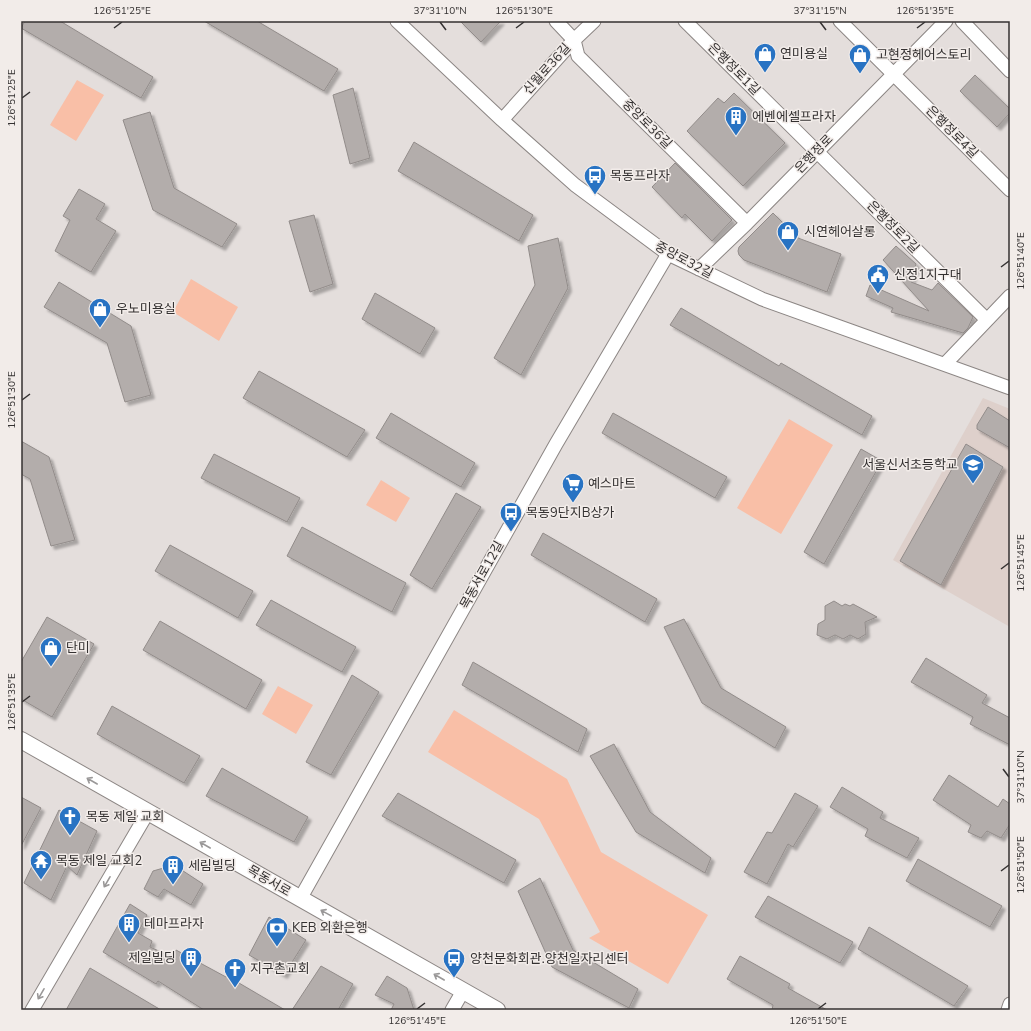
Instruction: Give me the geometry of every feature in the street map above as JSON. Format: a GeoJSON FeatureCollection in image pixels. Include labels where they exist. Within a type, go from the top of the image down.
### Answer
{"type":"FeatureCollection","features":[{"type":"Feature","properties":{"kind":"main road","name":"목동서로"},"geometry":{"type":"LineString","coordinates":[[21,740],[497,1010]]}},
{"type":"Feature","properties":{"kind":"street","name":"중앙로32길"},"geometry":{"type":"LineString","coordinates":[[397,21],[502,120],[575,185],[668,254],[762,298],[1010,388]]}},
{"type":"Feature","properties":{"kind":"street","name":"중앙로36길"},"geometry":{"type":"LineString","coordinates":[[556,21],[574,40],[578,56],[747,223]]}},
{"type":"Feature","properties":{"kind":"street","name":"신월로36길"},"geometry":{"type":"LineString","coordinates":[[502,120],[574,40],[594,21]]}},
{"type":"Feature","properties":{"kind":"street","name":"은행정로1길"},"geometry":{"type":"LineString","coordinates":[[685,21],[817,150]]}},
{"type":"Feature","properties":{"kind":"street","name":"은행정로4길"},"geometry":{"type":"LineString","coordinates":[[840,21],[1010,190]]}},
{"type":"Feature","properties":{"kind":"street","name":"은행정로"},"geometry":{"type":"LineString","coordinates":[[699,269],[747,223],[817,150],[946,21]]}},
{"type":"Feature","properties":{"kind":"street"},"geometry":{"type":"LineString","coordinates":[[962,21],[1010,71]]}},
{"type":"Feature","properties":{"kind":"street","name":"은행정로2길"},"geometry":{"type":"LineString","coordinates":[[817,150],[987,320]]}},
{"type":"Feature","properties":{"kind":"street","name":"목동서로12길"},"geometry":{"type":"LineString","coordinates":[[300,899],[556,444],[668,254]]}},
{"type":"Feature","properties":{"kind":"street"},"geometry":{"type":"LineString","coordinates":[[945,364],[1010,296]]}},
{"type":"Feature","properties":{"kind":"street"},"geometry":{"type":"LineString","coordinates":[[32,1010],[148,812]]}},
{"type":"Feature","properties":{"kind":"street"},"geometry":{"type":"LineString","coordinates":[[452,1010],[463,991]]}},
{"type":"Feature","properties":{"kind":"street"},"geometry":{"type":"LineString","coordinates":[[1008,1010],[1010,1004]]}},
{"type":"Feature","properties":{"kind":"shaded area"},"geometry":{"type":"Polygon","coordinates":[[[77,80],[104,95],[76,141],[50,125],[77,80]]]}},
{"type":"Feature","properties":{"kind":"shaded area"},"geometry":{"type":"Polygon","coordinates":[[[191,279],[238,307],[219,341],[173,312],[191,279]]]}},
{"type":"Feature","properties":{"kind":"shaded area","name":"서울신서초등학교"},"geometry":{"type":"Polygon","coordinates":[[[983,398],[1010,409],[1010,627],[893,560],[983,398]]]}},
{"type":"Feature","properties":{"kind":"shaded area"},"geometry":{"type":"Polygon","coordinates":[[[789,419],[833,445],[781,534],[737,508],[789,419]]]}},
{"type":"Feature","properties":{"kind":"shaded area"},"geometry":{"type":"Polygon","coordinates":[[[381,480],[410,498],[396,522],[366,505],[381,480]]]}},
{"type":"Feature","properties":{"kind":"shaded area"},"geometry":{"type":"Polygon","coordinates":[[[278,686],[313,705],[296,734],[262,714],[278,686]]]}},
{"type":"Feature","properties":{"kind":"shaded area"},"geometry":{"type":"Polygon","coordinates":[[[454,710],[567,779],[601,852],[708,915],[668,984],[589,938],[600,932],[539,819],[428,752],[454,710]]]}},
{"type":"Feature","properties":{"kind":"building"},"geometry":{"type":"Polygon","coordinates":[[[25,21],[60,21],[153,77],[141,98],[21,28],[25,21]]]}},
{"type":"Feature","properties":{"kind":"building"},"geometry":{"type":"Polygon","coordinates":[[[204,21],[257,21],[338,69],[324,91],[204,21]]]}},
{"type":"Feature","properties":{"kind":"building"},"geometry":{"type":"Polygon","coordinates":[[[460,21],[501,21],[481,42],[460,21]]]}},
{"type":"Feature","properties":{"kind":"building"},"geometry":{"type":"Polygon","coordinates":[[[975,75],[1010,109],[1010,113],[997,127],[960,91],[975,75]]]}},
{"type":"Feature","properties":{"kind":"building"},"geometry":{"type":"Polygon","coordinates":[[[353,88],[370,158],[350,164],[333,95],[353,88]]]}},
{"type":"Feature","properties":{"kind":"building","name":"에벤에셀프라자"},"geometry":{"type":"Polygon","coordinates":[[[734,93],[785,143],[743,186],[687,131],[718,98],[724,103],[734,93]]]}},
{"type":"Feature","properties":{"kind":"building"},"geometry":{"type":"Polygon","coordinates":[[[150,112],[174,188],[237,224],[222,247],[153,210],[123,120],[150,112]]]}},
{"type":"Feature","properties":{"kind":"building"},"geometry":{"type":"Polygon","coordinates":[[[414,142],[533,215],[519,241],[398,171],[414,142]]]}},
{"type":"Feature","properties":{"kind":"building"},"geometry":{"type":"Polygon","coordinates":[[[675,163],[732,220],[712,241],[685,214],[682,218],[652,187],[675,163]]]}},
{"type":"Feature","properties":{"kind":"building"},"geometry":{"type":"Polygon","coordinates":[[[79,189],[105,204],[96,219],[116,231],[91,272],[55,251],[70,220],[63,216],[79,189]]]}},
{"type":"Feature","properties":{"kind":"building"},"geometry":{"type":"Polygon","coordinates":[[[773,213],[798,238],[841,254],[827,292],[744,260],[739,255],[739,247],[773,213]]]}},
{"type":"Feature","properties":{"kind":"building"},"geometry":{"type":"Polygon","coordinates":[[[314,215],[333,284],[310,292],[289,221],[314,215]]]}},
{"type":"Feature","properties":{"kind":"building"},"geometry":{"type":"Polygon","coordinates":[[[558,238],[568,288],[521,375],[494,358],[535,285],[528,246],[558,238]]]}},
{"type":"Feature","properties":{"kind":"building"},"geometry":{"type":"Polygon","coordinates":[[[896,246],[916,264],[911,282],[932,290],[938,283],[973,317],[968,328],[963,333],[891,312],[893,308],[866,296],[870,285],[929,311],[883,260],[896,246]]]}},
{"type":"Feature","properties":{"kind":"building"},"geometry":{"type":"Polygon","coordinates":[[[59,282],[131,326],[151,395],[125,402],[107,343],[44,307],[59,282]]]}},
{"type":"Feature","properties":{"kind":"building"},"geometry":{"type":"Polygon","coordinates":[[[375,293],[435,328],[420,354],[362,319],[375,293]]]}},
{"type":"Feature","properties":{"kind":"building"},"geometry":{"type":"Polygon","coordinates":[[[681,308],[779,366],[781,363],[872,416],[862,435],[670,325],[681,308]]]}},
{"type":"Feature","properties":{"kind":"building"},"geometry":{"type":"Polygon","coordinates":[[[259,371],[365,430],[347,457],[243,398],[259,371]]]}},
{"type":"Feature","properties":{"kind":"building"},"geometry":{"type":"Polygon","coordinates":[[[988,407],[1010,421],[1010,448],[977,429],[977,425],[988,407]]]}},
{"type":"Feature","properties":{"kind":"building"},"geometry":{"type":"Polygon","coordinates":[[[391,413],[475,463],[461,487],[376,438],[391,413]]]}},
{"type":"Feature","properties":{"kind":"building"},"geometry":{"type":"Polygon","coordinates":[[[613,413],[727,477],[715,498],[602,433],[613,413]]]}},
{"type":"Feature","properties":{"kind":"building"},"geometry":{"type":"Polygon","coordinates":[[[21,441],[49,457],[75,540],[51,546],[30,479],[21,474],[21,441]]]}},
{"type":"Feature","properties":{"kind":"building"},"geometry":{"type":"Polygon","coordinates":[[[966,444],[1003,467],[941,585],[900,561],[966,444]]]}},
{"type":"Feature","properties":{"kind":"building"},"geometry":{"type":"Polygon","coordinates":[[[861,449],[882,461],[824,564],[804,552],[861,449]]]}},
{"type":"Feature","properties":{"kind":"building"},"geometry":{"type":"Polygon","coordinates":[[[214,454],[300,498],[287,522],[201,478],[214,454]]]}},
{"type":"Feature","properties":{"kind":"building"},"geometry":{"type":"Polygon","coordinates":[[[456,493],[481,507],[432,589],[410,575],[456,493]]]}},
{"type":"Feature","properties":{"kind":"building"},"geometry":{"type":"Polygon","coordinates":[[[302,527],[406,583],[392,612],[287,556],[302,527]]]}},
{"type":"Feature","properties":{"kind":"building"},"geometry":{"type":"Polygon","coordinates":[[[543,533],[657,599],[645,622],[531,555],[543,533]]]}},
{"type":"Feature","properties":{"kind":"building"},"geometry":{"type":"Polygon","coordinates":[[[170,545],[253,591],[238,618],[155,571],[170,545]]]}},
{"type":"Feature","properties":{"kind":"building"},"geometry":{"type":"Polygon","coordinates":[[[271,600],[356,647],[342,672],[256,625],[271,600]]]}},
{"type":"Feature","properties":{"kind":"building"},"geometry":{"type":"Polygon","coordinates":[[[834,601],[842,606],[845,604],[850,606],[853,604],[877,617],[865,622],[866,634],[858,639],[850,635],[843,639],[835,635],[827,639],[817,635],[818,624],[825,620],[825,606],[834,601]]]}},
{"type":"Feature","properties":{"kind":"building"},"geometry":{"type":"Polygon","coordinates":[[[47,617],[94,644],[52,717],[21,699],[21,662],[47,617]]]}},
{"type":"Feature","properties":{"kind":"building"},"geometry":{"type":"Polygon","coordinates":[[[684,619],[721,688],[786,727],[775,748],[702,703],[664,627],[684,619]]]}},
{"type":"Feature","properties":{"kind":"building"},"geometry":{"type":"Polygon","coordinates":[[[160,621],[262,680],[246,709],[143,650],[160,621]]]}},
{"type":"Feature","properties":{"kind":"building"},"geometry":{"type":"Polygon","coordinates":[[[926,658],[987,695],[982,703],[1010,718],[1010,745],[970,724],[973,717],[911,682],[926,658]]]}},
{"type":"Feature","properties":{"kind":"building"},"geometry":{"type":"Polygon","coordinates":[[[473,662],[587,729],[578,752],[462,685],[473,662]]]}},
{"type":"Feature","properties":{"kind":"building"},"geometry":{"type":"Polygon","coordinates":[[[352,675],[379,692],[331,775],[306,762],[352,675]]]}},
{"type":"Feature","properties":{"kind":"building"},"geometry":{"type":"Polygon","coordinates":[[[112,706],[200,756],[184,783],[97,734],[112,706]]]}},
{"type":"Feature","properties":{"kind":"building"},"geometry":{"type":"Polygon","coordinates":[[[614,744],[650,812],[711,858],[705,873],[636,832],[590,756],[614,744]]]}},
{"type":"Feature","properties":{"kind":"building"},"geometry":{"type":"Polygon","coordinates":[[[222,768],[308,817],[294,842],[206,796],[222,768]]]}},
{"type":"Feature","properties":{"kind":"building"},"geometry":{"type":"Polygon","coordinates":[[[949,775],[998,807],[1003,799],[1010,804],[1010,824],[1001,838],[987,831],[981,838],[968,832],[971,825],[933,800],[949,775]]]}},
{"type":"Feature","properties":{"kind":"building"},"geometry":{"type":"Polygon","coordinates":[[[842,787],[883,812],[880,818],[919,838],[907,858],[865,836],[868,829],[830,807],[842,787]]]}},
{"type":"Feature","properties":{"kind":"building"},"geometry":{"type":"Polygon","coordinates":[[[398,793],[516,860],[504,883],[382,816],[398,793]]]}},
{"type":"Feature","properties":{"kind":"building"},"geometry":{"type":"Polygon","coordinates":[[[795,793],[818,806],[793,847],[788,844],[767,884],[744,872],[767,832],[772,833],[795,793]]]}},
{"type":"Feature","properties":{"kind":"building"},"geometry":{"type":"Polygon","coordinates":[[[21,797],[41,808],[21,846],[21,797]]]}},
{"type":"Feature","properties":{"kind":"building"},"geometry":{"type":"Polygon","coordinates":[[[59,810],[97,831],[77,875],[67,866],[51,900],[24,883],[59,810]]]}},
{"type":"Feature","properties":{"kind":"building"},"geometry":{"type":"Polygon","coordinates":[[[918,859],[1002,906],[990,927],[906,881],[918,859]]]}},
{"type":"Feature","properties":{"kind":"building","name":"세림빌딩"},"geometry":{"type":"Polygon","coordinates":[[[174,865],[203,884],[191,905],[164,889],[158,897],[144,889],[153,871],[174,865]]]}},
{"type":"Feature","properties":{"kind":"building"},"geometry":{"type":"Polygon","coordinates":[[[540,878],[573,950],[638,989],[629,1008],[552,967],[518,891],[540,878]]]}},
{"type":"Feature","properties":{"kind":"building"},"geometry":{"type":"Polygon","coordinates":[[[768,896],[853,942],[840,963],[755,917],[768,896]]]}},
{"type":"Feature","properties":{"kind":"building"},"geometry":{"type":"Polygon","coordinates":[[[130,904],[147,915],[138,933],[152,941],[150,947],[172,957],[176,950],[226,977],[227,976],[285,1010],[204,1010],[158,981],[156,984],[103,952],[130,904]]]}},
{"type":"Feature","properties":{"kind":"building","name":"KEB 외환은행"},"geometry":{"type":"Polygon","coordinates":[[[269,917],[306,940],[284,975],[249,955],[269,917]]]}},
{"type":"Feature","properties":{"kind":"building"},"geometry":{"type":"Polygon","coordinates":[[[869,927],[968,986],[954,1006],[858,949],[869,927]]]}},
{"type":"Feature","properties":{"kind":"building"},"geometry":{"type":"Polygon","coordinates":[[[740,956],[790,984],[788,988],[827,1010],[772,1010],[773,1005],[727,979],[740,956]]]}},
{"type":"Feature","properties":{"kind":"building"},"geometry":{"type":"Polygon","coordinates":[[[321,966],[353,984],[338,1010],[292,1010],[321,966]]]}},
{"type":"Feature","properties":{"kind":"building"},"geometry":{"type":"Polygon","coordinates":[[[90,968],[161,1010],[66,1010],[90,968]]]}},
{"type":"Feature","properties":{"kind":"building"},"geometry":{"type":"Polygon","coordinates":[[[387,976],[407,988],[414,1010],[391,1010],[394,1004],[375,995],[387,976]]]}},
{"type":"Feature","properties":{"kind":"place","name":"연미용실"},"geometry":{"type":"Point","coordinates":[765,74]}},
{"type":"Feature","properties":{"kind":"place","name":"고현정헤어스토리"},"geometry":{"type":"Point","coordinates":[860,74]}},
{"type":"Feature","properties":{"kind":"place","name":"에벤에셀프라자"},"geometry":{"type":"Point","coordinates":[736,136]}},
{"type":"Feature","properties":{"kind":"place","name":"목동프라자"},"geometry":{"type":"Point","coordinates":[595,196]}},
{"type":"Feature","properties":{"kind":"place","name":"시연헤어살롱"},"geometry":{"type":"Point","coordinates":[788,252]}},
{"type":"Feature","properties":{"kind":"place","name":"신정1지구대"},"geometry":{"type":"Point","coordinates":[878,294]}},
{"type":"Feature","properties":{"kind":"place","name":"우노미용실"},"geometry":{"type":"Point","coordinates":[100,328]}},
{"type":"Feature","properties":{"kind":"place","name":"서울신서초등학교"},"geometry":{"type":"Point","coordinates":[973,484]}},
{"type":"Feature","properties":{"kind":"place","name":"예스마트"},"geometry":{"type":"Point","coordinates":[573,504]}},
{"type":"Feature","properties":{"kind":"place","name":"목동9단지B상가"},"geometry":{"type":"Point","coordinates":[511,532]}},
{"type":"Feature","properties":{"kind":"place","name":"단미"},"geometry":{"type":"Point","coordinates":[51,668]}},
{"type":"Feature","properties":{"kind":"place","name":"목동 제일 교회"},"geometry":{"type":"Point","coordinates":[70,836]}},
{"type":"Feature","properties":{"kind":"place","name":"목동 제일 교회2"},"geometry":{"type":"Point","coordinates":[41,880]}},
{"type":"Feature","properties":{"kind":"place","name":"세림빌딩"},"geometry":{"type":"Point","coordinates":[173,886]}},
{"type":"Feature","properties":{"kind":"place","name":"테마프라자"},"geometry":{"type":"Point","coordinates":[129,944]}},
{"type":"Feature","properties":{"kind":"place","name":"KEB 외환은행"},"geometry":{"type":"Point","coordinates":[277,948]}},
{"type":"Feature","properties":{"kind":"place","name":"제일빌딩"},"geometry":{"type":"Point","coordinates":[191,978]}},
{"type":"Feature","properties":{"kind":"place","name":"양천문화회관.양천일자리센터"},"geometry":{"type":"Point","coordinates":[454,978]}},
{"type":"Feature","properties":{"kind":"place","name":"지구촌교회"},"geometry":{"type":"Point","coordinates":[235,988]}}]}
